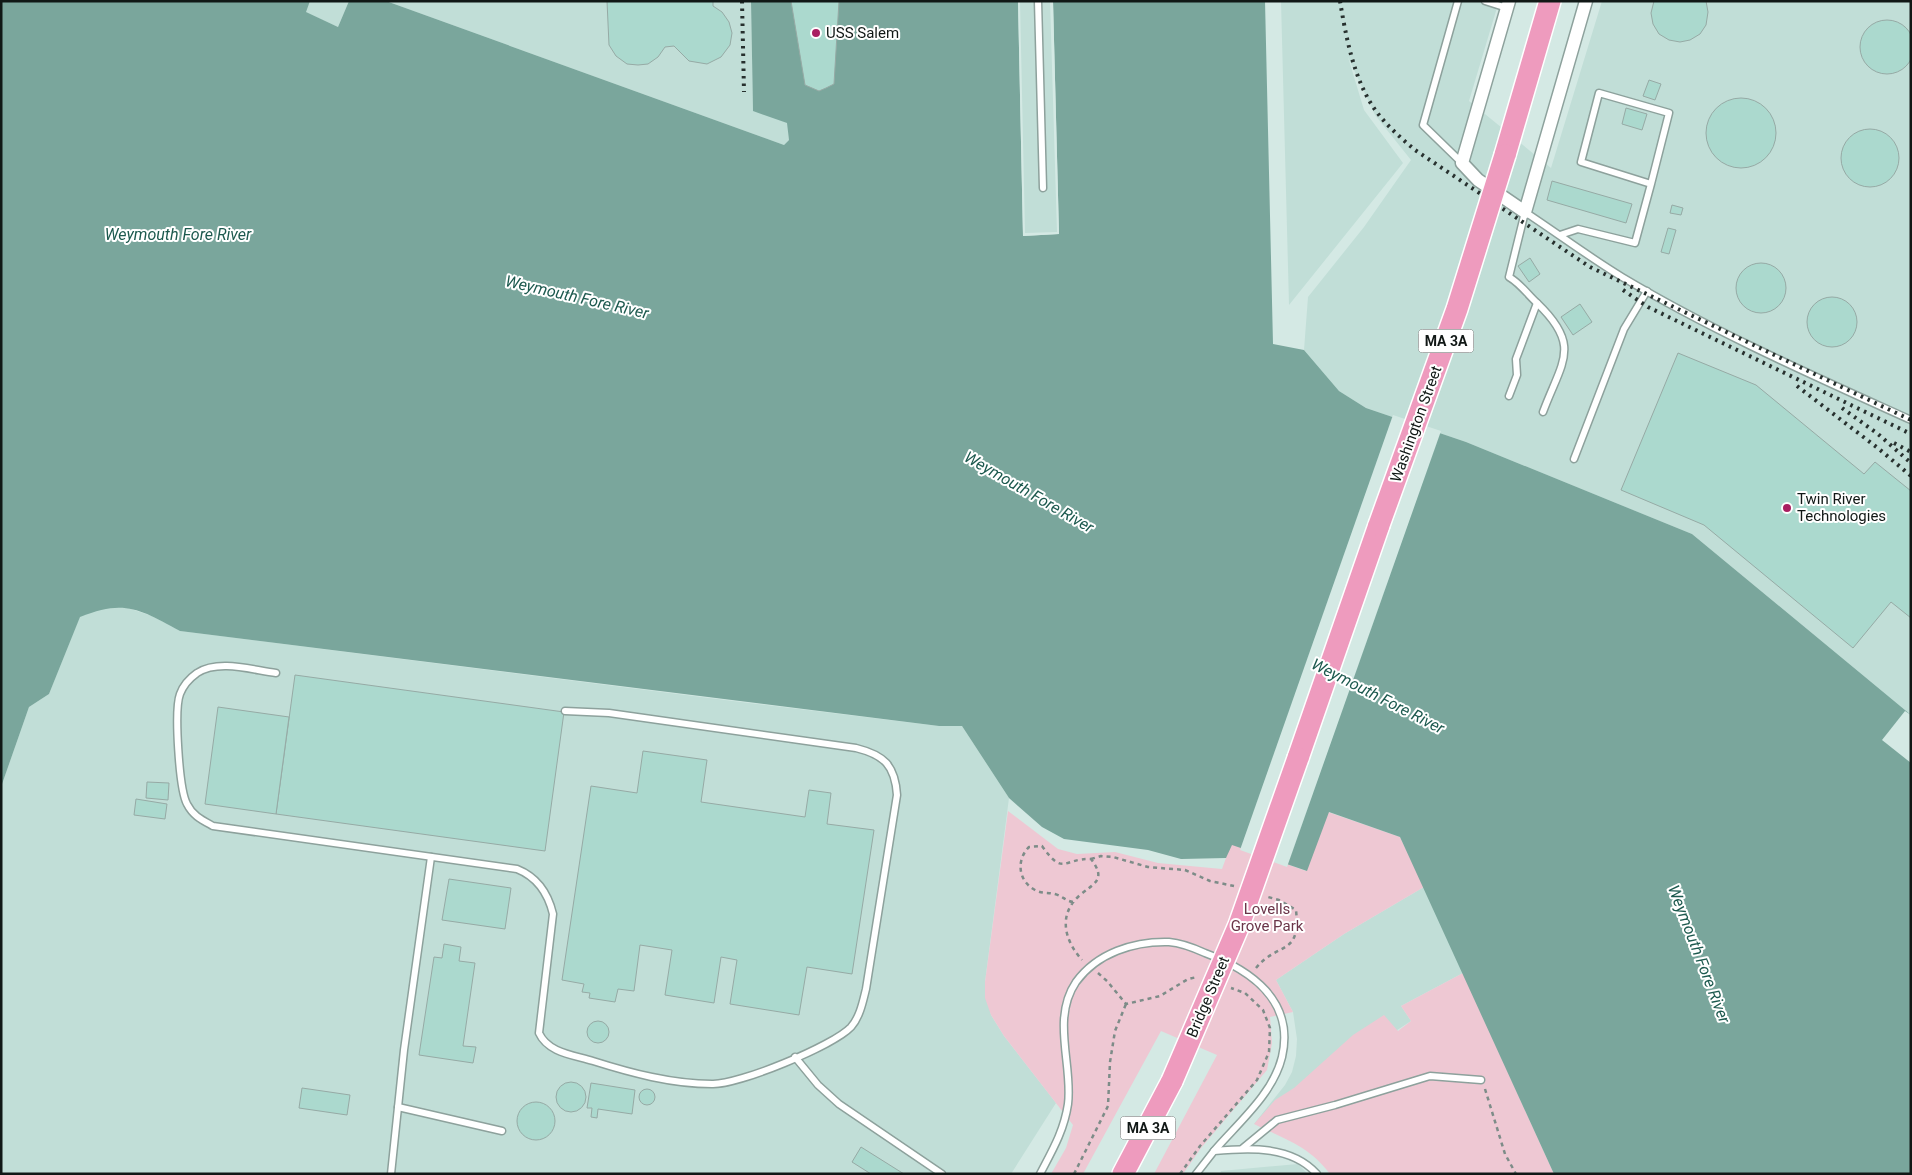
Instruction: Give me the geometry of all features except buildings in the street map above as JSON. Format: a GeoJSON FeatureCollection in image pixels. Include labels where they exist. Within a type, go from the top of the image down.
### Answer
{"type":"FeatureCollection","features":[{"type":"Feature","properties":{"kind":"main road","name":"Washington Street"},"geometry":{"type":"LineString","coordinates":[[1327,672],[1457,310],[1550,1]]}},
{"type":"Feature","properties":{"kind":"main road","name":"Bridge Street"},"geometry":{"type":"LineString","coordinates":[[1123,1174],[1172,1081],[1239,925],[1327,672]]}},
{"type":"Feature","properties":{"kind":"street"},"geometry":{"type":"LineString","coordinates":[[1508,5],[1462,163],[1478,180],[1525,212],[1586,1]]}},
{"type":"Feature","properties":{"kind":"lane"},"geometry":{"type":"LineString","coordinates":[[1038,1],[1043,188]]}},
{"type":"Feature","properties":{"kind":"lane"},"geometry":{"type":"LineString","coordinates":[[1458,1],[1423,125],[1462,163]]}},
{"type":"Feature","properties":{"kind":"lane"},"geometry":{"type":"LineString","coordinates":[[1485,1],[1508,5]]}},
{"type":"Feature","properties":{"kind":"lane"},"geometry":{"type":"LineString","coordinates":[[1560,235],[1578,228],[1635,243],[1651,184],[1669,112],[1599,93],[1581,162],[1651,184]]}},
{"type":"Feature","properties":{"kind":"lane"},"geometry":{"type":"LineString","coordinates":[[1543,412],[1566,350],[1564,338],[1555,320],[1519,283],[1509,277],[1525,212],[1647,291],[1704,322],[1911,420]]}},
{"type":"Feature","properties":{"kind":"lane"},"geometry":{"type":"LineString","coordinates":[[1574,459],[1624,329],[1647,291]]}},
{"type":"Feature","properties":{"kind":"lane"},"geometry":{"type":"LineString","coordinates":[[1509,396],[1517,375],[1516,358],[1537,303]]}},
{"type":"Feature","properties":{"kind":"lane"},"geometry":{"type":"LineString","coordinates":[[276,673],[226,666],[212,667],[198,673],[187,682],[180,694],[177,710],[182,791],[188,805],[198,818],[213,826],[517,869],[528,874],[540,885],[549,900],[553,914],[539,1033],[543,1043],[555,1050],[639,1074],[713,1084],[754,1074],[796,1057],[836,1038],[852,1026],[861,1009],[897,795],[896,780],[883,758],[869,751],[856,748],[609,713],[565,711]]}},
{"type":"Feature","properties":{"kind":"lane"},"geometry":{"type":"LineString","coordinates":[[391,1174],[431,857]]}},
{"type":"Feature","properties":{"kind":"lane"},"geometry":{"type":"LineString","coordinates":[[1040,1174],[1058,1141],[1064,1124],[1069,1084],[1063,1040],[1064,1019],[1075,984],[1089,967],[1112,952],[1157,943],[1185,945],[1216,956],[1251,975],[1275,1002],[1284,1037],[1282,1057],[1275,1076],[1266,1091],[1196,1174]]}},
{"type":"Feature","properties":{"kind":"lane"},"geometry":{"type":"LineString","coordinates":[[796,1057],[818,1085],[838,1104],[942,1174]]}},
{"type":"Feature","properties":{"kind":"lane"},"geometry":{"type":"LineString","coordinates":[[1244,1148],[1276,1120],[1335,1105],[1430,1076],[1481,1080]]}},
{"type":"Feature","properties":{"kind":"lane"},"geometry":{"type":"LineString","coordinates":[[398,1107],[502,1131]]}},
{"type":"Feature","properties":{"kind":"lane"},"geometry":{"type":"LineString","coordinates":[[1214,1151],[1244,1148],[1268,1149],[1292,1157],[1317,1174]]}},
{"type":"Feature","properties":{"kind":"path"},"geometry":{"type":"LineString","coordinates":[[1091,860],[1098,868],[1098,879],[1073,902],[1053,893],[1034,890],[1022,876],[1019,867],[1020,858],[1024,852],[1029,847],[1036,845],[1042,846],[1052,860],[1059,864],[1066,865],[1081,859],[1091,860],[1101,856],[1113,857],[1148,867],[1185,870],[1196,876]]}},
{"type":"Feature","properties":{"kind":"path"},"geometry":{"type":"LineString","coordinates":[[1074,1174],[1108,1106],[1110,1062],[1116,1031],[1126,1004]]}},
{"type":"Feature","properties":{"kind":"path"},"geometry":{"type":"LineString","coordinates":[[1481,1080],[1490,1100],[1505,1154],[1516,1174]]}},
{"type":"Feature","properties":{"kind":"shaded area"},"geometry":{"type":"Polygon","coordinates":[[[310,1],[349,1],[338,27],[305,12],[310,1]]]}},
{"type":"Feature","properties":{"kind":"shaded area"},"geometry":{"type":"Polygon","coordinates":[[[386,1],[751,1],[753,110],[788,123],[789,140],[784,145],[386,1]]]}},
{"type":"Feature","properties":{"kind":"shaded area"},"geometry":{"type":"Polygon","coordinates":[[[1018,1],[1053,1],[1059,234],[1023,236],[1018,1]]]}},
{"type":"Feature","properties":{"kind":"shaded area"},"geometry":{"type":"Polygon","coordinates":[[[1281,1],[1499,1],[1469,101],[1551,168],[1602,1],[1911,1],[1911,715],[1692,534],[1466,442],[1366,408],[1339,391],[1304,350],[1308,297],[1364,227],[1411,160],[1375,115],[1348,57],[1364,110],[1403,163],[1289,305],[1281,1]]]}},
{"type":"Feature","properties":{"kind":"shaded area"},"geometry":{"type":"Polygon","coordinates":[[[125,607],[152,616],[180,631],[749,703],[939,726],[962,726],[1009,798],[985,982],[991,1015],[1004,1036],[1056,1103],[1011,1174],[1,1174],[1,787],[29,707],[49,694],[80,616],[102,608],[125,607]]]}},
{"type":"Feature","properties":{"kind":"shaded area"},"geometry":{"type":"Polygon","coordinates":[[[1424,887],[1463,973],[1401,1006],[1411,1021],[1254,1124],[1285,1085],[1292,1072],[1296,1056],[1297,1039],[1293,1012],[1276,980],[1344,934],[1424,887]]]}},
{"type":"Feature","properties":{"kind":"shaded area"},"geometry":{"type":"Polygon","coordinates":[[[1298,1164],[1308,1174],[1220,1174],[1221,1171],[1298,1164]]]}},
{"type":"Feature","properties":{"kind":"green space","name":"Lovells Grove Park"},"geometry":{"type":"Polygon","coordinates":[[[1008,811],[1058,849],[1077,854],[1115,852],[1158,863],[1222,869],[1231,844],[1306,871],[1328,812],[1400,837],[1424,887],[1344,934],[1276,980],[1293,1012],[1270,1017],[1272,1043],[1267,1070],[1201,1148],[1183,1174],[1154,1174],[1217,1055],[1161,1031],[1083,1174],[1051,1174],[1066,1148],[1073,1125],[1004,1036],[991,1015],[985,998],[985,982],[1008,811]]]}},
{"type":"Feature","properties":{"kind":"green space"},"geometry":{"type":"Polygon","coordinates":[[[1463,973],[1554,1174],[1330,1174],[1322,1164],[1305,1150],[1254,1124],[1275,1100],[1294,1088],[1353,1035],[1384,1015],[1398,1031],[1411,1021],[1401,1006],[1463,973]]]}},
{"type":"Feature","properties":{"kind":"water","name":"Weymouth Fore River"},"geometry":{"type":"Polygon","coordinates":[[[1,1],[310,1],[306,12],[338,27],[349,1],[386,1],[784,145],[789,140],[787,123],[753,111],[751,1],[1018,1],[1023,236],[1059,234],[1053,1],[1265,1],[1273,344],[1304,350],[1339,391],[1366,408],[1466,442],[1692,534],[1911,715],[1911,1174],[1554,1174],[1400,837],[1329,812],[1307,871],[1232,845],[1226,858],[1181,859],[1148,850],[1064,839],[1042,827],[1009,798],[962,726],[939,726],[180,631],[142,612],[132,609],[109,608],[80,617],[49,694],[29,707],[1,787],[1,1]]]}},
{"type":"Feature","properties":{"kind":"pier"},"geometry":{"type":"Polygon","coordinates":[[[1018,1],[1020,1],[1025,233],[1057,232],[1050,1],[1053,1],[1059,234],[1023,236],[1018,1]]]}},
{"type":"Feature","properties":{"kind":"pier"},"geometry":{"type":"Polygon","coordinates":[[[1393,415],[1441,431],[1287,867],[1240,850],[1393,415]]]}},
{"type":"Feature","properties":{"kind":"pier"},"geometry":{"type":"Polygon","coordinates":[[[1905,711],[1911,715],[1911,763],[1882,740],[1905,711]]]}},
{"type":"Feature","properties":{"kind":"railway"},"geometry":{"type":"LineString","coordinates":[[742,1],[744,92]]}},
{"type":"Feature","properties":{"kind":"railway"},"geometry":{"type":"LineString","coordinates":[[1340,1],[1352,58],[1368,99],[1385,122],[1415,150],[1590,267],[1911,420]]}},
{"type":"Feature","properties":{"kind":"railway"},"geometry":{"type":"LineString","coordinates":[[1623,290],[1648,307],[1911,434]]}},
{"type":"Feature","properties":{"kind":"railway"},"geometry":{"type":"LineString","coordinates":[[1797,386],[1911,476]]}},
{"type":"Feature","properties":{"kind":"railway"},"geometry":{"type":"LineString","coordinates":[[1842,408],[1878,434],[1911,463]]}},
{"type":"Feature","properties":{"kind":"railway"},"geometry":{"type":"LineString","coordinates":[[1894,443],[1911,452]]}},
{"type":"Feature","properties":{"kind":"place","name":"USS Salem"},"geometry":{"type":"Point","coordinates":[816,33]}},
{"type":"Feature","properties":{"kind":"place","name":"Twin River Technologies"},"geometry":{"type":"Point","coordinates":[1787,508]}}]}
